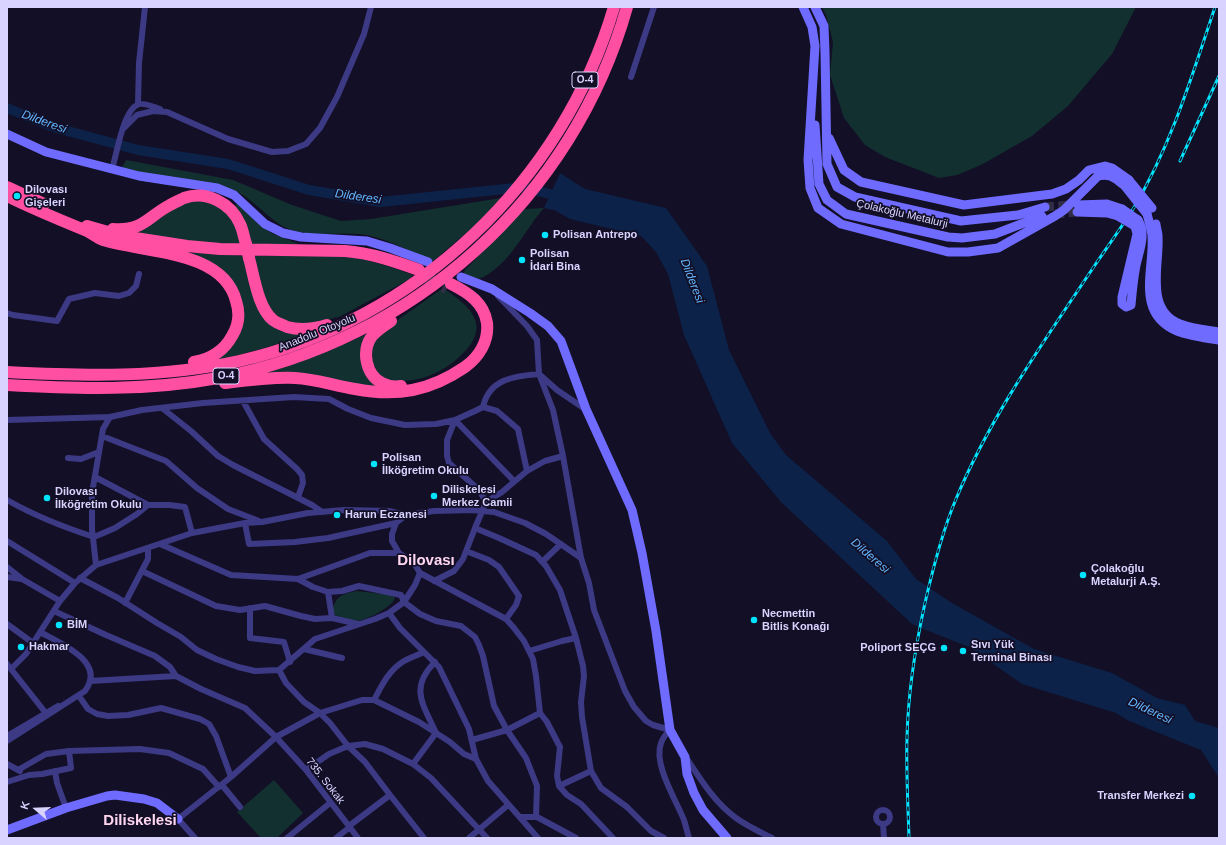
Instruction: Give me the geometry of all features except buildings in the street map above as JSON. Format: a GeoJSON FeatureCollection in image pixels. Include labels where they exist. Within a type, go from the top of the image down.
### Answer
{"type":"FeatureCollection","features":[{"type":"Feature","properties":{"kind":"highway","name":"Anadolu Otoyolu"},"geometry":{"type":"LineString","coordinates":[[7,372],[106,376],[159,373],[240,361],[330,331],[384,303],[416,275],[459,249],[490,220],[523,181],[547,148],[574,104],[597,55],[614,7]]}},
{"type":"Feature","properties":{"kind":"highway","name":"Anadolu Otoyolu"},"geometry":{"type":"LineString","coordinates":[[7,385],[107,389],[160,385],[218,378],[302,356],[344,338],[383,318],[427,290],[465,261],[507,220],[535,187],[562,148],[594,94],[613,50],[627,7]]}},
{"type":"Feature","properties":{"kind":"highway"},"geometry":{"type":"LineString","coordinates":[[7,187],[87,228],[102,240],[185,257],[203,264],[214,270],[233,290],[238,309],[238,320],[235,331],[219,353],[196,362],[126,370],[106,376]]}},
{"type":"Feature","properties":{"kind":"highway"},"geometry":{"type":"LineString","coordinates":[[7,196],[63,222],[122,236],[187,246],[220,249],[338,250],[362,252],[382,257],[416,275]]}},
{"type":"Feature","properties":{"kind":"highway"},"geometry":{"type":"LineString","coordinates":[[87,228],[125,230],[139,226],[185,197],[212,197],[222,202],[232,211],[240,223],[260,299],[266,312],[282,325],[295,329],[317,328],[332,323],[416,275]]}},
{"type":"Feature","properties":{"kind":"highway"},"geometry":{"type":"LineString","coordinates":[[427,290],[401,315],[381,327],[372,336],[367,346],[366,358],[371,371],[382,383],[396,386],[422,383],[455,367],[470,355],[477,344],[480,333],[480,323],[472,304],[453,283]]}},
{"type":"Feature","properties":{"kind":"highway"},"geometry":{"type":"LineString","coordinates":[[160,385],[198,386],[273,378],[296,378],[380,393],[404,392],[424,387],[452,376],[469,364],[479,353],[486,339],[488,328],[486,317],[482,308],[476,300],[453,283]]}},
{"type":"Feature","properties":{"kind":"main road"},"geometry":{"type":"LineString","coordinates":[[803,7],[812,27],[815,46],[808,160],[810,188],[818,208],[841,224],[948,252],[968,252],[998,248],[1064,210],[1098,176],[1105,174],[1127,183]]}},
{"type":"Feature","properties":{"kind":"main road","name":"Çolakoğlu Metalurji"},"geometry":{"type":"LineString","coordinates":[[812,85],[819,184],[827,200],[846,214],[948,237],[962,238],[995,234],[1043,212],[961,221],[855,197],[837,187],[827,164],[824,26],[815,7]]}},
{"type":"Feature","properties":{"kind":"main road"},"geometry":{"type":"LineString","coordinates":[[7,134],[46,152],[113,166],[139,176],[217,188],[234,194],[265,224],[284,233],[301,238],[367,241],[428,262]]}},
{"type":"Feature","properties":{"kind":"main road"},"geometry":{"type":"LineString","coordinates":[[827,135],[844,170],[861,182],[964,205],[1052,194],[1066,189],[1089,170],[1105,166],[1112,168],[1127,183],[1147,214],[1152,235],[1149,290],[1155,312],[1176,330],[1186,334],[1219,340]]}},
{"type":"Feature","properties":{"kind":"main road"},"geometry":{"type":"LineString","coordinates":[[1077,209],[1107,213],[1120,212],[1136,223],[1141,224],[1143,236],[1135,271],[1131,305],[1126,307],[1122,304],[1122,297],[1136,240],[1136,223]]}},
{"type":"Feature","properties":{"kind":"main road"},"geometry":{"type":"LineString","coordinates":[[453,283],[492,289],[548,326],[561,341],[586,409],[632,510],[642,553],[670,730],[685,757],[687,774],[694,793],[703,810],[727,838]]}},
{"type":"Feature","properties":{"kind":"main road"},"geometry":{"type":"LineString","coordinates":[[1165,319],[1188,327],[1219,332]]}},
{"type":"Feature","properties":{"kind":"main road"},"geometry":{"type":"LineString","coordinates":[[7,830],[66,808],[107,796],[127,796],[157,803],[178,819]]}},
{"type":"Feature","properties":{"kind":"street"},"geometry":{"type":"LineString","coordinates":[[138,104],[139,63],[145,7]]}},
{"type":"Feature","properties":{"kind":"street"},"geometry":{"type":"LineString","coordinates":[[113,166],[126,118],[131,109],[138,104],[146,104],[228,139],[272,152],[288,151],[306,144],[320,128],[337,97],[364,34],[371,7]]}},
{"type":"Feature","properties":{"kind":"street"},"geometry":{"type":"LineString","coordinates":[[631,77],[654,7]]}},
{"type":"Feature","properties":{"kind":"street"},"geometry":{"type":"LineString","coordinates":[[123,129],[137,115],[144,112],[167,112]]}},
{"type":"Feature","properties":{"kind":"street"},"geometry":{"type":"LineString","coordinates":[[7,313],[58,321],[69,299],[95,293],[119,296],[129,293],[136,286],[139,274]]}},
{"type":"Feature","properties":{"kind":"street"},"geometry":{"type":"LineString","coordinates":[[492,289],[527,326],[537,340],[539,374],[553,410],[564,456],[581,558],[589,583],[594,610],[625,691],[634,707],[646,721],[653,725],[670,730],[660,743],[660,758],[666,781],[684,821],[689,838]]}},
{"type":"Feature","properties":{"kind":"street"},"geometry":{"type":"LineString","coordinates":[[7,420],[110,417],[142,410],[203,403],[294,398],[329,399],[348,410],[371,418],[405,425],[436,424],[455,420],[475,412],[483,407],[490,390],[510,378],[539,374],[557,390],[586,409]]}},
{"type":"Feature","properties":{"kind":"street"},"geometry":{"type":"LineString","coordinates":[[243,401],[264,439],[302,475],[303,483],[298,497]]}},
{"type":"Feature","properties":{"kind":"street"},"geometry":{"type":"LineString","coordinates":[[483,407],[497,411],[518,429],[527,471]]}},
{"type":"Feature","properties":{"kind":"street"},"geometry":{"type":"LineString","coordinates":[[162,408],[191,431],[218,456],[298,497],[322,512]]}},
{"type":"Feature","properties":{"kind":"street"},"geometry":{"type":"LineString","coordinates":[[96,565],[92,529],[92,493],[103,429],[110,417]]}},
{"type":"Feature","properties":{"kind":"street"},"geometry":{"type":"LineString","coordinates":[[455,420],[514,481]]}},
{"type":"Feature","properties":{"kind":"street"},"geometry":{"type":"LineString","coordinates":[[455,420],[447,440],[447,456],[449,463],[478,490],[486,502]]}},
{"type":"Feature","properties":{"kind":"street"},"geometry":{"type":"LineString","coordinates":[[102,436],[166,461],[197,488],[228,509],[262,522]]}},
{"type":"Feature","properties":{"kind":"street"},"geometry":{"type":"LineString","coordinates":[[68,458],[80,459],[99,452]]}},
{"type":"Feature","properties":{"kind":"street"},"geometry":{"type":"LineString","coordinates":[[434,581],[454,571],[463,559],[486,502],[502,492],[527,471],[545,461],[564,456]]}},
{"type":"Feature","properties":{"kind":"street"},"geometry":{"type":"LineString","coordinates":[[95,477],[148,505],[169,505],[185,508],[192,533]]}},
{"type":"Feature","properties":{"kind":"street"},"geometry":{"type":"LineString","coordinates":[[7,500],[54,524],[94,537],[116,528],[148,505]]}},
{"type":"Feature","properties":{"kind":"street"},"geometry":{"type":"LineString","coordinates":[[45,712],[9,666],[26,654],[60,601],[80,578],[96,565],[192,533],[308,513],[344,510],[390,511],[406,515],[434,511],[483,510],[494,512],[525,523],[546,534],[581,558]]}},
{"type":"Feature","properties":{"kind":"street"},"geometry":{"type":"LineString","coordinates":[[245,523],[249,544],[295,542],[328,538],[396,523],[406,515]]}},
{"type":"Feature","properties":{"kind":"street"},"geometry":{"type":"LineString","coordinates":[[396,523],[392,534],[392,541],[399,553],[414,563],[420,573],[506,619],[524,641],[533,659],[540,713],[547,722],[560,747],[557,776],[559,786],[568,795],[581,804],[613,838]]}},
{"type":"Feature","properties":{"kind":"street"},"geometry":{"type":"LineString","coordinates":[[475,528],[536,555],[546,566],[560,590],[576,638],[583,666],[584,676],[581,702],[582,717],[591,771],[601,788],[627,807],[651,831],[664,838]]}},
{"type":"Feature","properties":{"kind":"street"},"geometry":{"type":"LineString","coordinates":[[7,541],[75,583]]}},
{"type":"Feature","properties":{"kind":"street"},"geometry":{"type":"LineString","coordinates":[[160,544],[231,575],[298,579],[370,553],[399,553]]}},
{"type":"Feature","properties":{"kind":"street"},"geometry":{"type":"LineString","coordinates":[[542,562],[561,544]]}},
{"type":"Feature","properties":{"kind":"street"},"geometry":{"type":"LineString","coordinates":[[125,603],[148,560],[148,548]]}},
{"type":"Feature","properties":{"kind":"street"},"geometry":{"type":"LineString","coordinates":[[466,551],[489,560],[499,567],[519,596],[516,605],[506,619]]}},
{"type":"Feature","properties":{"kind":"street"},"geometry":{"type":"LineString","coordinates":[[7,568],[22,579],[60,601]]}},
{"type":"Feature","properties":{"kind":"street"},"geometry":{"type":"LineString","coordinates":[[142,571],[216,606],[240,610],[265,606],[315,618],[332,618],[358,624]]}},
{"type":"Feature","properties":{"kind":"street"},"geometry":{"type":"LineString","coordinates":[[80,578],[181,637],[197,650],[238,667],[255,671],[279,670],[315,639],[389,613],[404,602],[415,585],[420,573]]}},
{"type":"Feature","properties":{"kind":"street"},"geometry":{"type":"LineString","coordinates":[[7,576],[22,579]]}},
{"type":"Feature","properties":{"kind":"street"},"geometry":{"type":"LineString","coordinates":[[298,579],[313,588],[328,592],[342,591],[359,586],[401,595],[404,602],[420,614],[436,620],[461,626],[475,637],[483,656],[494,706],[526,758],[537,786],[536,817]]}},
{"type":"Feature","properties":{"kind":"street"},"geometry":{"type":"LineString","coordinates":[[328,592],[332,618]]}},
{"type":"Feature","properties":{"kind":"street"},"geometry":{"type":"LineString","coordinates":[[250,608],[250,638],[284,642],[290,662]]}},
{"type":"Feature","properties":{"kind":"street"},"geometry":{"type":"LineString","coordinates":[[54,610],[155,656],[170,667],[176,676]]}},
{"type":"Feature","properties":{"kind":"street"},"geometry":{"type":"LineString","coordinates":[[389,613],[400,628],[436,662],[447,681],[470,729],[476,759],[488,781],[538,838]]}},
{"type":"Feature","properties":{"kind":"street"},"geometry":{"type":"LineString","coordinates":[[7,624],[33,642]]}},
{"type":"Feature","properties":{"kind":"street"},"geometry":{"type":"LineString","coordinates":[[7,741],[79,696],[85,691],[90,681],[91,675],[88,665],[81,656],[40,632]]}},
{"type":"Feature","properties":{"kind":"street"},"geometry":{"type":"LineString","coordinates":[[529,651],[576,638]]}},
{"type":"Feature","properties":{"kind":"street"},"geometry":{"type":"LineString","coordinates":[[304,649],[342,658]]}},
{"type":"Feature","properties":{"kind":"street"},"geometry":{"type":"LineString","coordinates":[[374,700],[386,678],[393,669],[405,661],[424,652]]}},
{"type":"Feature","properties":{"kind":"street"},"geometry":{"type":"LineString","coordinates":[[436,662],[427,670],[419,688],[422,703],[436,733]]}},
{"type":"Feature","properties":{"kind":"street"},"geometry":{"type":"LineString","coordinates":[[279,670],[286,683],[304,702],[320,713],[348,746],[365,762],[424,838]]}},
{"type":"Feature","properties":{"kind":"street"},"geometry":{"type":"LineString","coordinates":[[90,681],[176,676]]}},
{"type":"Feature","properties":{"kind":"street","name":"735. Sokak"},"geometry":{"type":"LineString","coordinates":[[176,676],[201,689],[245,708],[276,737],[306,770],[358,838]]}},
{"type":"Feature","properties":{"kind":"street"},"geometry":{"type":"LineString","coordinates":[[79,696],[88,709],[97,714],[108,716],[128,715],[161,708],[200,719],[209,724],[216,736],[231,777]]}},
{"type":"Feature","properties":{"kind":"street"},"geometry":{"type":"LineString","coordinates":[[8,734],[45,712],[73,700]]}},
{"type":"Feature","properties":{"kind":"street"},"geometry":{"type":"LineString","coordinates":[[195,838],[178,819],[231,777],[276,737],[320,713],[362,700],[374,700],[419,722],[464,754],[476,759]]}},
{"type":"Feature","properties":{"kind":"street"},"geometry":{"type":"LineString","coordinates":[[472,740],[508,730],[540,713]]}},
{"type":"Feature","properties":{"kind":"street"},"geometry":{"type":"LineString","coordinates":[[413,764],[436,733]]}},
{"type":"Feature","properties":{"kind":"street"},"geometry":{"type":"LineString","coordinates":[[306,770],[329,754],[348,746],[365,744],[383,749],[413,764],[431,778],[487,838]]}},
{"type":"Feature","properties":{"kind":"street"},"geometry":{"type":"LineString","coordinates":[[18,770],[46,754],[69,751],[140,749],[169,753],[203,769],[240,807]]}},
{"type":"Feature","properties":{"kind":"street"},"geometry":{"type":"LineString","coordinates":[[7,782],[29,775],[71,768],[69,751]]}},
{"type":"Feature","properties":{"kind":"street"},"geometry":{"type":"LineString","coordinates":[[685,757],[720,804],[736,818],[772,838]]}},
{"type":"Feature","properties":{"kind":"street"},"geometry":{"type":"LineString","coordinates":[[7,764],[29,775]]}},
{"type":"Feature","properties":{"kind":"street"},"geometry":{"type":"LineString","coordinates":[[55,771],[57,783],[66,808]]}},
{"type":"Feature","properties":{"kind":"street"},"geometry":{"type":"LineString","coordinates":[[559,786],[591,771]]}},
{"type":"Feature","properties":{"kind":"street"},"geometry":{"type":"LineString","coordinates":[[336,838],[390,795]]}},
{"type":"Feature","properties":{"kind":"street"},"geometry":{"type":"LineString","coordinates":[[287,838],[330,802]]}},
{"type":"Feature","properties":{"kind":"street"},"geometry":{"type":"LineString","coordinates":[[468,838],[508,805]]}},
{"type":"Feature","properties":{"kind":"street"},"geometry":{"type":"LineString","coordinates":[[520,816],[536,817],[576,838]]}},
{"type":"Feature","properties":{"kind":"street"},"geometry":{"type":"LineString","coordinates":[[883,824],[884,838]]}},
{"type":"Feature","properties":{"kind":"green space"},"geometry":{"type":"Polygon","coordinates":[[[822,7],[1136,7],[1112,54],[1068,106],[1032,136],[981,165],[957,175],[939,178],[885,157],[865,145],[844,118],[830,75],[833,42],[826,15],[822,7]]]}},
{"type":"Feature","properties":{"kind":"green space"},"geometry":{"type":"Polygon","coordinates":[[[126,160],[233,180],[292,205],[341,221],[371,219],[501,198],[471,229],[433,261],[397,245],[368,235],[295,231],[279,224],[243,195],[230,189],[210,183],[149,174],[122,168],[126,160]]]}},
{"type":"Feature","properties":{"kind":"green space"},"geometry":{"type":"Polygon","coordinates":[[[195,199],[220,206],[236,225],[241,247],[122,233],[167,210],[195,199]]]}},
{"type":"Feature","properties":{"kind":"green space"},"geometry":{"type":"Polygon","coordinates":[[[237,204],[271,233],[301,245],[252,247],[233,208],[237,204]]]}},
{"type":"Feature","properties":{"kind":"green space"},"geometry":{"type":"Polygon","coordinates":[[[544,208],[515,248],[502,263],[479,279],[462,276],[465,270],[524,209],[544,208]]]}},
{"type":"Feature","properties":{"kind":"green space"},"geometry":{"type":"Polygon","coordinates":[[[173,251],[243,256],[260,308],[303,335],[259,350],[214,361],[234,343],[235,289],[173,251]]]}},
{"type":"Feature","properties":{"kind":"green space"},"geometry":{"type":"Polygon","coordinates":[[[252,256],[338,256],[366,260],[413,275],[410,279],[337,318],[336,317],[314,326],[282,321],[265,304],[252,256]]]}},
{"type":"Feature","properties":{"kind":"green space"},"geometry":{"type":"Polygon","coordinates":[[[443,288],[468,308],[476,323],[474,337],[467,349],[460,357],[442,369],[423,378],[402,381],[391,380],[390,382],[381,379],[372,362],[371,348],[373,342],[385,329],[443,288]]]}},
{"type":"Feature","properties":{"kind":"green space"},"geometry":{"type":"Polygon","coordinates":[[[370,332],[362,353],[383,388],[264,374],[331,350],[370,332]]]}},
{"type":"Feature","properties":{"kind":"green space"},"geometry":{"type":"Polygon","coordinates":[[[357,591],[393,595],[395,598],[393,602],[384,609],[373,616],[361,620],[357,621],[335,615],[332,610],[338,598],[344,594],[357,591]]]}},
{"type":"Feature","properties":{"kind":"green space"},"geometry":{"type":"Polygon","coordinates":[[[274,780],[303,813],[277,838],[261,838],[237,812],[274,780]]]}},
{"type":"Feature","properties":{"kind":"water"},"geometry":{"type":"Polygon","coordinates":[[[560,173],[585,189],[666,208],[707,266],[729,350],[770,433],[786,455],[887,541],[916,579],[952,603],[1034,649],[1112,673],[1157,698],[1185,705],[1195,721],[1219,728],[1219,778],[1201,750],[1129,721],[1116,713],[1022,684],[969,647],[912,624],[781,502],[732,443],[684,335],[668,274],[656,252],[641,236],[570,219],[554,210],[544,208],[560,173]]]}},
{"type":"Feature","properties":{"kind":"waterway","name":"Dilderesi"},"geometry":{"type":"LineString","coordinates":[[7,108],[53,127],[138,150],[228,164],[309,190],[381,202],[524,187],[564,198]]}},
{"type":"Feature","properties":{"kind":"tunnel"},"geometry":{"type":"LineString","coordinates":[[1045,207],[1072,205]]}},
{"type":"Feature","properties":{"kind":"tunnel"},"geometry":{"type":"LineString","coordinates":[[1055,214],[1077,212]]}},
{"type":"Feature","properties":{"kind":"tunnel"},"geometry":{"type":"LineString","coordinates":[[427,278],[447,288]]}},
{"type":"Feature","properties":{"kind":"railway"},"geometry":{"type":"LineString","coordinates":[[909,838],[907,738],[913,670],[928,590],[946,524],[970,468],[1002,408],[1038,350],[1133,209],[1159,161],[1180,110],[1215,7]]}},
{"type":"Feature","properties":{"kind":"railway"},"geometry":{"type":"LineString","coordinates":[[1180,161],[1219,76]]}},
{"type":"Feature","properties":{"kind":"place","name":"Dilovası Gişeleri"},"geometry":{"type":"Point","coordinates":[17,196]}},
{"type":"Feature","properties":{"kind":"place","name":"Polisan Antrepo"},"geometry":{"type":"Point","coordinates":[545,235]}},
{"type":"Feature","properties":{"kind":"place","name":"Polisan İdari Bina"},"geometry":{"type":"Point","coordinates":[522,260]}},
{"type":"Feature","properties":{"kind":"place","name":"Polisan İlköğretim Okulu"},"geometry":{"type":"Point","coordinates":[374,464]}},
{"type":"Feature","properties":{"kind":"place","name":"Diliskelesi Merkez Camii"},"geometry":{"type":"Point","coordinates":[434,496]}},
{"type":"Feature","properties":{"kind":"place","name":"Dilovası İlköğretim Okulu"},"geometry":{"type":"Point","coordinates":[47,498]}},
{"type":"Feature","properties":{"kind":"place","name":"Harun Eczanesi"},"geometry":{"type":"Point","coordinates":[337,515]}},
{"type":"Feature","properties":{"kind":"place","name":"Çolakoğlu Metalurji A.Ş."},"geometry":{"type":"Point","coordinates":[1083,575]}},
{"type":"Feature","properties":{"kind":"place","name":"Necmettin Bitlis Konağı"},"geometry":{"type":"Point","coordinates":[754,620]}},
{"type":"Feature","properties":{"kind":"place","name":"BİM"},"geometry":{"type":"Point","coordinates":[59,625]}},
{"type":"Feature","properties":{"kind":"place","name":"Hakmar"},"geometry":{"type":"Point","coordinates":[21,647]}},
{"type":"Feature","properties":{"kind":"place","name":"Poliport SEÇG"},"geometry":{"type":"Point","coordinates":[944,648]}},
{"type":"Feature","properties":{"kind":"place","name":"Sıvı Yük Terminal Binası"},"geometry":{"type":"Point","coordinates":[963,651]}},
{"type":"Feature","properties":{"kind":"place","name":"Transfer Merkezi"},"geometry":{"type":"Point","coordinates":[1192,796]}},
{"type":"Feature","properties":{"kind":"district","name":"Dilovası"},"geometry":{"type":"Point","coordinates":[426,561]}},
{"type":"Feature","properties":{"kind":"district","name":"Diliskelesi"},"geometry":{"type":"Point","coordinates":[140,821]}}]}
